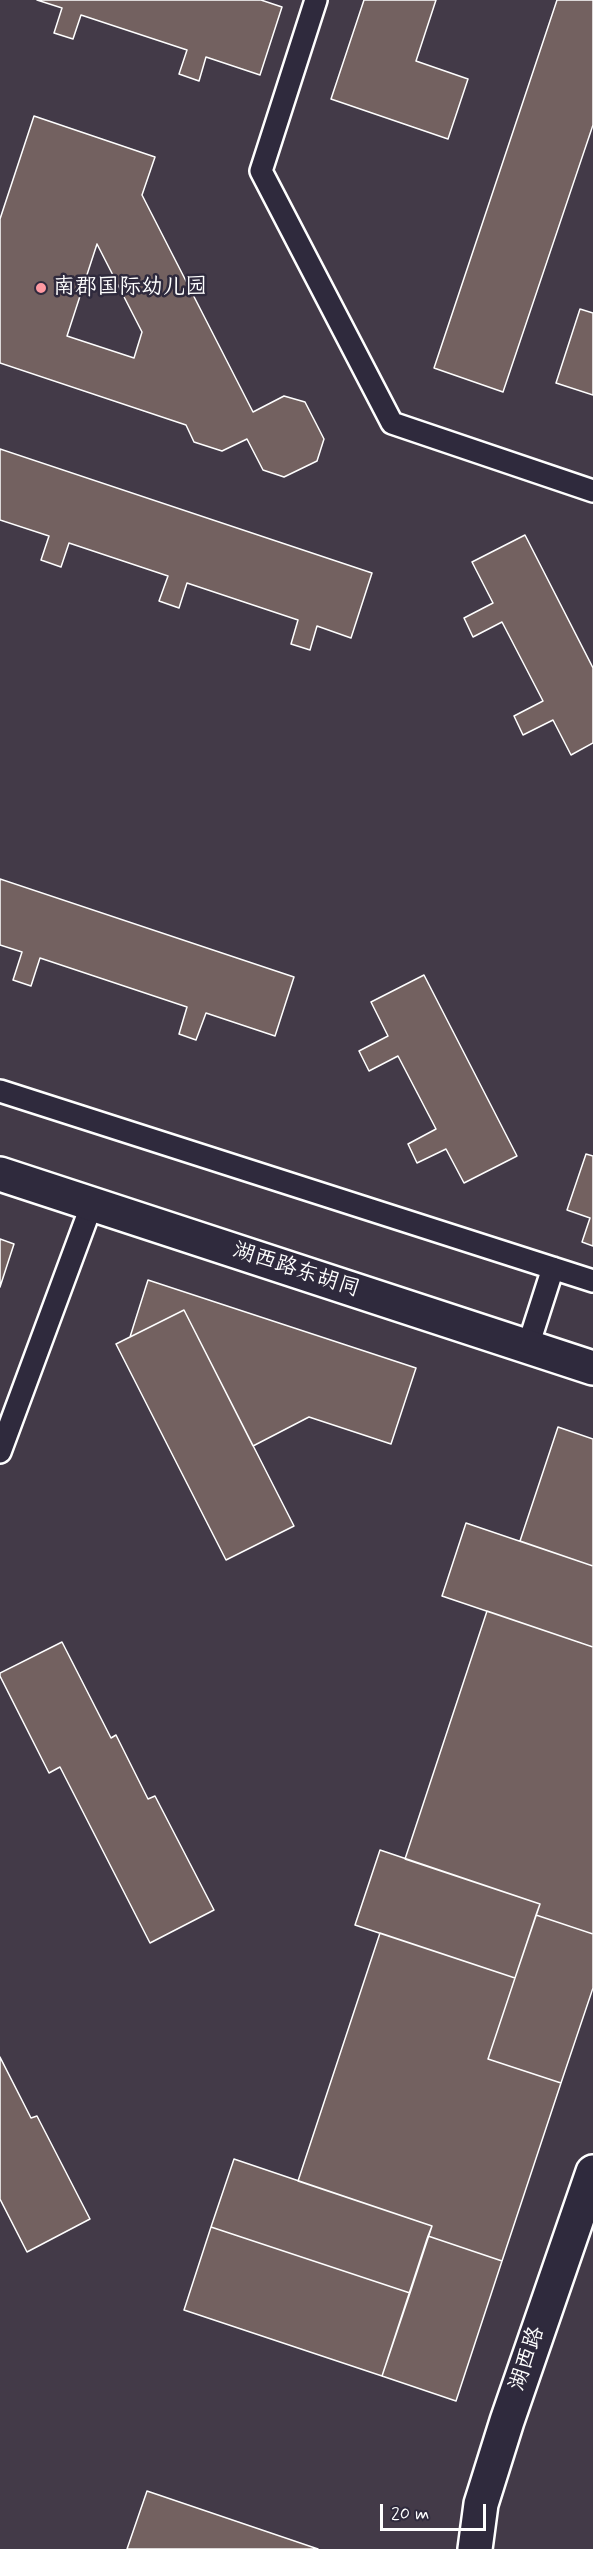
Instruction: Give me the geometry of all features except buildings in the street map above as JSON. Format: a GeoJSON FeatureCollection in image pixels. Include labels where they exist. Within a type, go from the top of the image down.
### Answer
{"type":"FeatureCollection","features":[{"type":"Feature","properties":{"kind":"street","name":"湖西路东胡同"},"geometry":{"type":"LineString","coordinates":[[0,1174],[593,1368]]}},
{"type":"Feature","properties":{"kind":"street","name":"湖西路"},"geometry":{"type":"LineString","coordinates":[[475,2549],[481,2504],[507,2421],[593,2172]]}},
{"type":"Feature","properties":{"kind":"lane"},"geometry":{"type":"LineString","coordinates":[[316,0],[261,171],[392,423],[593,490]]}},
{"type":"Feature","properties":{"kind":"lane"},"geometry":{"type":"LineString","coordinates":[[0,1090],[593,1281]]}},
{"type":"Feature","properties":{"kind":"lane"},"geometry":{"type":"LineString","coordinates":[[0,1452],[92,1204]]}},
{"type":"Feature","properties":{"kind":"lane"},"geometry":{"type":"LineString","coordinates":[[528,1347],[553,1268]]}},
{"type":"Feature","properties":{"kind":"place","name":"南郡国际幼儿园"},"geometry":{"type":"Point","coordinates":[41,288]}}]}
